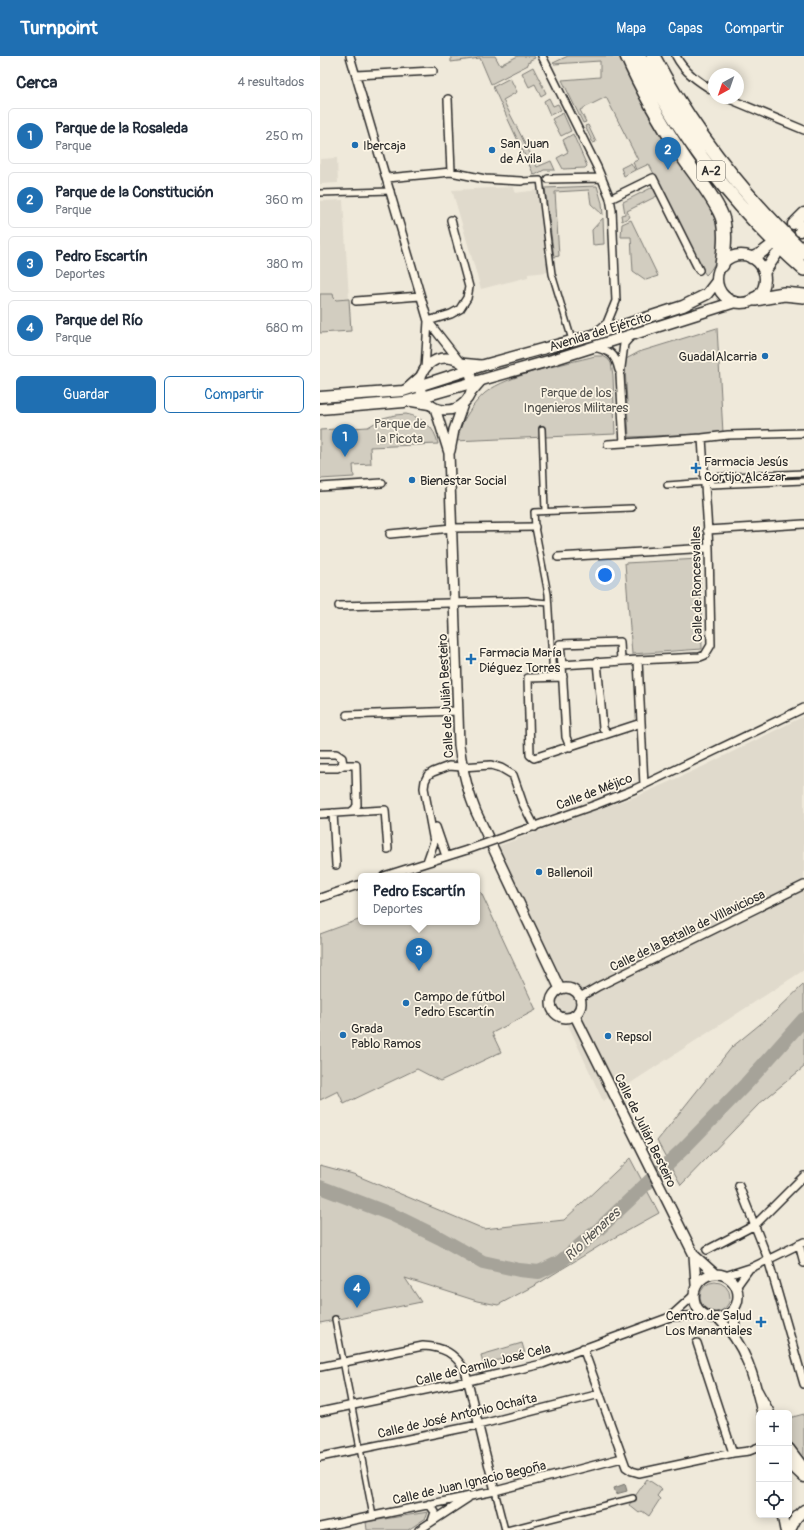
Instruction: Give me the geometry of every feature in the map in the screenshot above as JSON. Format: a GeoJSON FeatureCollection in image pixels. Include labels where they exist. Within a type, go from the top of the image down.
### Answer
{"type":"FeatureCollection","features":[{"type":"Feature","properties":{"kind":"highway"},"geometry":{"type":"LineString","coordinates":[[627,56],[644,92],[663,125],[715,204],[722,218],[725,243],[722,266]]}},
{"type":"Feature","properties":{"kind":"highway","name":"A-2"},"geometry":{"type":"LineString","coordinates":[[639,56],[678,124],[712,172],[748,215],[804,269]]}},
{"type":"Feature","properties":{"kind":"highway","name":"A-2"},"geometry":{"type":"LineString","coordinates":[[653,56],[678,101],[720,162],[766,216],[804,253]]}},
{"type":"Feature","properties":{"kind":"highway"},"geometry":{"type":"LineString","coordinates":[[678,101],[753,193],[780,222],[804,244]]}},
{"type":"Feature","properties":{"kind":"highway"},"geometry":{"type":"LineString","coordinates":[[755,299],[784,294],[804,296]]}},
{"type":"Feature","properties":{"kind":"main road"},"geometry":{"type":"LineString","coordinates":[[799,227],[804,213]]}},
{"type":"Feature","properties":{"kind":"main road"},"geometry":{"type":"LineString","coordinates":[[751,258],[761,253],[773,251],[764,273],[764,285],[759,295],[755,299],[746,303],[735,302],[726,298],[722,294],[717,281],[718,275],[722,266],[732,258],[738,256],[751,258],[761,267],[764,273]]}},
{"type":"Feature","properties":{"kind":"main road","name":"Avenida del Ejército"},"geometry":{"type":"LineString","coordinates":[[320,409],[404,396],[420,385],[484,364],[593,335],[683,306],[702,298],[717,281]]}},
{"type":"Feature","properties":{"kind":"main road","name":"Avenida del Ejército"},"geometry":{"type":"LineString","coordinates":[[320,397],[423,396],[552,360],[735,302]]}},
{"type":"Feature","properties":{"kind":"main road"},"geometry":{"type":"LineString","coordinates":[[758,1391],[768,1410]]}},
{"type":"Feature","properties":{"kind":"main road"},"geometry":{"type":"LineString","coordinates":[[792,1453],[804,1469]]}},
{"type":"Feature","properties":{"kind":"main road"},"geometry":{"type":"LineString","coordinates":[[792,1466],[804,1477]]}},
{"type":"Feature","properties":{"kind":"main road"},"geometry":{"type":"LineString","coordinates":[[790,1530],[796,1518],[804,1510]]}},
{"type":"Feature","properties":{"kind":"street"},"geometry":{"type":"LineString","coordinates":[[350,56],[391,191],[428,321],[468,370],[472,382],[471,394]]}},
{"type":"Feature","properties":{"kind":"street"},"geometry":{"type":"LineString","coordinates":[[542,56],[602,178],[610,199],[616,301],[607,323],[593,335]]}},
{"type":"Feature","properties":{"kind":"street"},"geometry":{"type":"LineString","coordinates":[[676,56],[683,67],[690,74],[708,87]]}},
{"type":"Feature","properties":{"kind":"street"},"geometry":{"type":"LineString","coordinates":[[356,75],[433,71]]}},
{"type":"Feature","properties":{"kind":"street"},"geometry":{"type":"LineString","coordinates":[[448,99],[451,172]]}},
{"type":"Feature","properties":{"kind":"street"},"geometry":{"type":"LineString","coordinates":[[741,104],[804,130]]}},
{"type":"Feature","properties":{"kind":"street"},"geometry":{"type":"LineString","coordinates":[[387,178],[451,172],[485,179],[521,181],[602,178]]}},
{"type":"Feature","properties":{"kind":"street"},"geometry":{"type":"LineString","coordinates":[[610,199],[653,178],[699,270]]}},
{"type":"Feature","properties":{"kind":"street"},"geometry":{"type":"LineString","coordinates":[[544,179],[552,274],[572,340]]}},
{"type":"Feature","properties":{"kind":"street"},"geometry":{"type":"LineString","coordinates":[[320,193],[391,191]]}},
{"type":"Feature","properties":{"kind":"street"},"geometry":{"type":"LineString","coordinates":[[428,321],[451,314],[460,309],[467,298],[469,287],[451,220]]}},
{"type":"Feature","properties":{"kind":"street"},"geometry":{"type":"LineString","coordinates":[[356,301],[420,296]]}},
{"type":"Feature","properties":{"kind":"street"},"geometry":{"type":"LineString","coordinates":[[428,321],[424,371],[420,385],[423,396],[434,407]]}},
{"type":"Feature","properties":{"kind":"street"},"geometry":{"type":"LineString","coordinates":[[620,375],[624,344],[632,335]]}},
{"type":"Feature","properties":{"kind":"street"},"geometry":{"type":"LineString","coordinates":[[592,347],[607,350],[617,362],[620,375],[624,443]]}},
{"type":"Feature","properties":{"kind":"street"},"geometry":{"type":"LineString","coordinates":[[484,364],[460,362],[452,359],[440,359],[432,362],[404,396],[444,410],[455,409],[463,404],[485,379]]}},
{"type":"Feature","properties":{"kind":"street","name":"Calle de Julián Besteiro"},"geometry":{"type":"LineString","coordinates":[[463,404],[454,430],[450,453],[459,745],[462,767],[476,812],[549,962],[560,989]]}},
{"type":"Feature","properties":{"kind":"street","name":"Calle de Julián Besteiro"},"geometry":{"type":"LineString","coordinates":[[434,407],[450,453]]}},
{"type":"Feature","properties":{"kind":"street"},"geometry":{"type":"LineString","coordinates":[[542,429],[545,511]]}},
{"type":"Feature","properties":{"kind":"street"},"geometry":{"type":"LineString","coordinates":[[608,444],[728,435],[804,433]]}},
{"type":"Feature","properties":{"kind":"street","name":"Calle de Roncesvalles"},"geometry":{"type":"LineString","coordinates":[[638,660],[700,657],[705,655],[711,645],[707,482],[702,438]]}},
{"type":"Feature","properties":{"kind":"street"},"geometry":{"type":"LineString","coordinates":[[707,482],[710,477],[804,473]]}},
{"type":"Feature","properties":{"kind":"street"},"geometry":{"type":"LineString","coordinates":[[667,485],[707,482],[711,485],[804,481]]}},
{"type":"Feature","properties":{"kind":"street"},"geometry":{"type":"LineString","coordinates":[[320,487],[382,483]]}},
{"type":"Feature","properties":{"kind":"street"},"geometry":{"type":"LineString","coordinates":[[553,677],[548,603],[535,527],[534,512],[632,508]]}},
{"type":"Feature","properties":{"kind":"street"},"geometry":{"type":"LineString","coordinates":[[708,530],[804,524]]}},
{"type":"Feature","properties":{"kind":"street"},"geometry":{"type":"LineString","coordinates":[[390,534],[452,528],[535,527]]}},
{"type":"Feature","properties":{"kind":"street"},"geometry":{"type":"LineString","coordinates":[[558,557],[709,548]]}},
{"type":"Feature","properties":{"kind":"street"},"geometry":{"type":"LineString","coordinates":[[339,606],[527,601],[548,603]]}},
{"type":"Feature","properties":{"kind":"street"},"geometry":{"type":"LineString","coordinates":[[570,747],[566,737],[560,644],[620,642],[621,661]]}},
{"type":"Feature","properties":{"kind":"street"},"geometry":{"type":"LineString","coordinates":[[562,664],[638,660],[644,785]]}},
{"type":"Feature","properties":{"kind":"street"},"geometry":{"type":"LineString","coordinates":[[597,662],[603,728],[607,734]]}},
{"type":"Feature","properties":{"kind":"street"},"geometry":{"type":"LineString","coordinates":[[563,677],[528,678],[530,755],[534,758],[641,723]]}},
{"type":"Feature","properties":{"kind":"street","name":"Calle de Méjico"},"geometry":{"type":"LineString","coordinates":[[393,873],[467,850],[594,805],[644,785],[804,708]]}},
{"type":"Feature","properties":{"kind":"street"},"geometry":{"type":"LineString","coordinates":[[347,715],[458,711]]}},
{"type":"Feature","properties":{"kind":"street"},"geometry":{"type":"LineString","coordinates":[[320,754],[336,754],[342,758],[343,765]]}},
{"type":"Feature","properties":{"kind":"street"},"geometry":{"type":"LineString","coordinates":[[320,768],[337,768],[343,765],[356,765],[357,805],[351,812]]}},
{"type":"Feature","properties":{"kind":"street"},"geometry":{"type":"LineString","coordinates":[[427,862],[434,842],[425,796],[425,781],[428,775],[449,766],[462,767],[491,765],[509,771],[513,775],[523,804],[535,826]]}},
{"type":"Feature","properties":{"kind":"street"},"geometry":{"type":"LineString","coordinates":[[425,796],[446,856]]}},
{"type":"Feature","properties":{"kind":"street"},"geometry":{"type":"LineString","coordinates":[[320,814],[385,810],[388,849]]}},
{"type":"Feature","properties":{"kind":"street"},"geometry":{"type":"LineString","coordinates":[[333,813],[336,865]]}},
{"type":"Feature","properties":{"kind":"street"},"geometry":{"type":"LineString","coordinates":[[320,898],[358,885]]}},
{"type":"Feature","properties":{"kind":"street","name":"Calle de la Batalla de Villaviciosa"},"geometry":{"type":"LineString","coordinates":[[580,997],[599,986],[804,885]]}},
{"type":"Feature","properties":{"kind":"street"},"geometry":{"type":"LineString","coordinates":[[570,988],[580,997],[581,1007],[575,1016],[566,1019],[559,1017],[553,1011],[551,1001],[554,994],[560,989],[570,988]]}},
{"type":"Feature","properties":{"kind":"street","name":"Calle de Julián Besteiro"},"geometry":{"type":"LineString","coordinates":[[575,1016],[694,1255],[715,1274]]}},
{"type":"Feature","properties":{"kind":"street"},"geometry":{"type":"LineString","coordinates":[[707,1250],[755,1225],[804,1176]]}},
{"type":"Feature","properties":{"kind":"street"},"geometry":{"type":"LineString","coordinates":[[739,1186],[768,1259],[804,1384]]}},
{"type":"Feature","properties":{"kind":"street"},"geometry":{"type":"LineString","coordinates":[[725,1276],[749,1269],[801,1243],[804,1263]]}},
{"type":"Feature","properties":{"kind":"street","name":"Calle de Julián Besteiro"},"geometry":{"type":"LineString","coordinates":[[694,1255],[696,1284]]}},
{"type":"Feature","properties":{"kind":"street"},"geometry":{"type":"LineString","coordinates":[[736,1287],[749,1269]]}},
{"type":"Feature","properties":{"kind":"street"},"geometry":{"type":"LineString","coordinates":[[734,1310],[730,1314],[719,1319],[708,1318],[703,1315],[694,1303],[693,1296],[696,1284],[704,1277],[715,1274],[725,1276],[732,1280],[736,1287],[738,1296],[734,1310],[735,1336]]}},
{"type":"Feature","properties":{"kind":"street","name":"Calle de Camilo José Cela"},"geometry":{"type":"LineString","coordinates":[[670,1317],[693,1296]]}},
{"type":"Feature","properties":{"kind":"street","name":"Calle de Camilo José Cela"},"geometry":{"type":"LineString","coordinates":[[320,1412],[542,1364],[670,1317],[703,1315]]}},
{"type":"Feature","properties":{"kind":"street"},"geometry":{"type":"LineString","coordinates":[[335,1319],[373,1516]]}},
{"type":"Feature","properties":{"kind":"street"},"geometry":{"type":"LineString","coordinates":[[719,1319],[735,1336],[749,1366],[758,1391],[761,1410]]}},
{"type":"Feature","properties":{"kind":"street"},"geometry":{"type":"LineString","coordinates":[[697,1343],[733,1453]]}},
{"type":"Feature","properties":{"kind":"street"},"geometry":{"type":"LineString","coordinates":[[320,1367],[423,1346],[436,1347],[449,1353],[465,1370],[506,1530],[633,1498]]}},
{"type":"Feature","properties":{"kind":"street"},"geometry":{"type":"LineString","coordinates":[[584,1348],[622,1458],[626,1467],[632,1471],[639,1472],[749,1451],[756,1448]]}},
{"type":"Feature","properties":{"kind":"street","name":"Calle de José Antonio Ochaíta"},"geometry":{"type":"LineString","coordinates":[[320,1457],[478,1425],[600,1394]]}},
{"type":"Feature","properties":{"kind":"street","name":"Calle de Juan Ignacio Begoña"},"geometry":{"type":"LineString","coordinates":[[320,1527],[495,1491],[622,1458]]}},
{"type":"Feature","properties":{"kind":"street"},"geometry":{"type":"LineString","coordinates":[[419,1530],[471,1496]]}},
{"type":"Feature","properties":{"kind":"street"},"geometry":{"type":"LineString","coordinates":[[428,1504],[435,1512],[432,1522]]}},
{"type":"Feature","properties":{"kind":"street"},"geometry":{"type":"LineString","coordinates":[[783,1518],[785,1530]]}},
{"type":"Feature","properties":{"kind":"shaded area"},"geometry":{"type":"Polygon","coordinates":[[[337,158],[338,183],[320,184],[320,159],[337,158]]]}},
{"type":"Feature","properties":{"kind":"shaded area"},"geometry":{"type":"Polygon","coordinates":[[[514,187],[515,193],[538,190],[548,272],[528,274],[528,277],[481,289],[452,190],[514,187]]]}},
{"type":"Feature","properties":{"kind":"shaded area"},"geometry":{"type":"Polygon","coordinates":[[[343,200],[349,299],[336,300],[320,294],[320,201],[343,200]]]}},
{"type":"Feature","properties":{"kind":"shaded area"},"geometry":{"type":"Polygon","coordinates":[[[804,716],[804,970],[603,1101],[488,850],[640,795],[704,766],[804,716]]]}},
{"type":"Feature","properties":{"kind":"shaded area"},"geometry":{"type":"Polygon","coordinates":[[[625,1484],[627,1491],[616,1494],[614,1488],[625,1484]]]}},
{"type":"Feature","properties":{"kind":"green space"},"geometry":{"type":"Polygon","coordinates":[[[451,56],[495,56],[500,65],[518,56],[534,56],[535,58],[527,63],[528,65],[491,84],[480,58],[451,62],[451,56]]]}},
{"type":"Feature","properties":{"kind":"green space"},"geometry":{"type":"Polygon","coordinates":[[[568,56],[620,56],[656,127],[703,197],[714,217],[717,227],[719,246],[714,265],[706,275],[701,268],[649,164],[636,170],[633,162],[638,160],[606,97],[580,110],[586,122],[583,123],[562,80],[600,77],[600,61],[553,63],[568,56]]]}},
{"type":"Feature","properties":{"kind":"green space"},"geometry":{"type":"Polygon","coordinates":[[[533,67],[546,93],[541,96],[535,84],[529,87],[522,73],[533,67]]]}},
{"type":"Feature","properties":{"kind":"green space"},"geometry":{"type":"Polygon","coordinates":[[[510,78],[517,92],[503,100],[537,167],[551,161],[555,170],[544,170],[535,175],[533,173],[493,87],[510,78]]]}},
{"type":"Feature","properties":{"kind":"green space"},"geometry":{"type":"Polygon","coordinates":[[[549,98],[553,106],[558,104],[561,110],[550,115],[544,101],[549,98]]]}},
{"type":"Feature","properties":{"kind":"green space"},"geometry":{"type":"Polygon","coordinates":[[[563,113],[571,131],[561,136],[552,119],[563,113]]]}},
{"type":"Feature","properties":{"kind":"green space"},"geometry":{"type":"Polygon","coordinates":[[[588,125],[596,142],[593,143],[585,126],[588,125]]]}},
{"type":"Feature","properties":{"kind":"green space"},"geometry":{"type":"Polygon","coordinates":[[[573,134],[587,166],[585,168],[563,169],[557,158],[568,152],[563,140],[573,134]]]}},
{"type":"Feature","properties":{"kind":"green space"},"geometry":{"type":"Polygon","coordinates":[[[631,163],[635,170],[624,176],[621,168],[631,163]]]}},
{"type":"Feature","properties":{"kind":"green space"},"geometry":{"type":"Polygon","coordinates":[[[597,186],[602,203],[603,215],[591,204],[589,190],[555,192],[559,256],[554,257],[545,188],[597,186]]]}},
{"type":"Feature","properties":{"kind":"green space"},"geometry":{"type":"Polygon","coordinates":[[[655,186],[659,195],[627,211],[630,217],[622,221],[621,215],[625,214],[623,202],[655,186]]]}},
{"type":"Feature","properties":{"kind":"green space"},"geometry":{"type":"Polygon","coordinates":[[[603,218],[604,244],[593,245],[592,230],[603,218]]]}},
{"type":"Feature","properties":{"kind":"green space"},"geometry":{"type":"Polygon","coordinates":[[[631,220],[658,276],[646,280],[633,271],[631,237],[621,237],[622,224],[631,220]]]}},
{"type":"Feature","properties":{"kind":"green space"},"geometry":{"type":"Polygon","coordinates":[[[320,294],[333,294],[336,300],[349,299],[351,331],[320,333],[320,294]]]}},
{"type":"Feature","properties":{"kind":"green space","name":"Parque de los Ingenieros Militares"},"geometry":{"type":"Polygon","coordinates":[[[717,328],[723,433],[629,437],[625,367],[626,359],[639,352],[717,328]]]}},
{"type":"Feature","properties":{"kind":"green space","name":"Parque de los Ingenieros Militares"},"geometry":{"type":"Polygon","coordinates":[[[595,356],[603,356],[611,363],[613,375],[615,434],[454,441],[463,422],[475,403],[495,386],[538,370],[595,356]]]}},
{"type":"Feature","properties":{"kind":"green space","name":"Parque de la Picota"},"geometry":{"type":"Polygon","coordinates":[[[406,414],[412,415],[427,424],[434,433],[438,444],[370,447],[371,464],[353,465],[354,477],[320,479],[320,430],[368,427],[383,418],[406,414]]]}},
{"type":"Feature","properties":{"kind":"green space"},"geometry":{"type":"Polygon","coordinates":[[[700,559],[702,649],[632,654],[625,563],[700,559]]]}},
{"type":"Feature","properties":{"kind":"green space"},"geometry":{"type":"Polygon","coordinates":[[[480,890],[536,1010],[492,1033],[501,1052],[440,1081],[417,1069],[344,1104],[338,1091],[320,1100],[320,934],[358,920],[358,925],[480,925],[480,890]]]}},
{"type":"Feature","properties":{"kind":"green space"},"geometry":{"type":"Polygon","coordinates":[[[804,984],[804,1067],[759,1104],[681,1185],[657,1141],[732,1047],[775,1012],[804,984]]]}},
{"type":"Feature","properties":{"kind":"green space"},"geometry":{"type":"Polygon","coordinates":[[[630,1158],[659,1213],[601,1245],[539,1283],[498,1305],[477,1301],[405,1278],[421,1302],[320,1323],[320,1165],[353,1174],[484,1229],[564,1220],[630,1158]]]}},
{"type":"Feature","properties":{"kind":"green space"},"geometry":{"type":"Polygon","coordinates":[[[715,1282],[726,1286],[730,1297],[726,1308],[715,1312],[704,1308],[700,1297],[704,1286],[715,1282]]]}},
{"type":"Feature","properties":{"kind":"green space"},"geometry":{"type":"Polygon","coordinates":[[[522,1343],[525,1353],[483,1364],[481,1355],[522,1343]]]}},
{"type":"Feature","properties":{"kind":"green space"},"geometry":{"type":"Polygon","coordinates":[[[804,1414],[804,1460],[792,1443],[792,1417],[804,1414]]]}},
{"type":"Feature","properties":{"kind":"green space"},"geometry":{"type":"Polygon","coordinates":[[[647,1479],[662,1489],[657,1496],[660,1499],[649,1516],[642,1511],[639,1513],[629,1505],[647,1479]]]}},
{"type":"Feature","properties":{"kind":"green space"},"geometry":{"type":"Polygon","coordinates":[[[428,1512],[426,1518],[408,1530],[367,1530],[366,1522],[428,1512]]]}},
{"type":"Feature","properties":{"kind":"waterway","name":"Río Henares"},"geometry":{"type":"LineString","coordinates":[[320,1187],[393,1215],[440,1238],[483,1262],[519,1270],[539,1272],[560,1262],[599,1229],[683,1149],[746,1084],[804,1019]]}},
{"type":"Feature","properties":{"kind":"place","name":"Ibercaja"},"geometry":{"type":"Point","coordinates":[355,145]}},
{"type":"Feature","properties":{"kind":"place","name":"San Juan de Ávila"},"geometry":{"type":"Point","coordinates":[492,150]}},
{"type":"Feature","properties":{"kind":"place","name":"Parque de la Constitución"},"geometry":{"type":"Point","coordinates":[668,170]}},
{"type":"Feature","properties":{"kind":"place","name":"GuadalAlcarria"},"geometry":{"type":"Point","coordinates":[765,356]}},
{"type":"Feature","properties":{"kind":"place","name":"Parque de la Rosaleda"},"geometry":{"type":"Point","coordinates":[345,457]}},
{"type":"Feature","properties":{"kind":"place","name":"Farmacia Jesús Cortijo Alcázar"},"geometry":{"type":"Point","coordinates":[696,468]}},
{"type":"Feature","properties":{"kind":"place","name":"Bienestar Social"},"geometry":{"type":"Point","coordinates":[412,480]}},
{"type":"Feature","properties":{"kind":"place","name":"Farmacia María Diéguez Torres"},"geometry":{"type":"Point","coordinates":[471,659]}},
{"type":"Feature","properties":{"kind":"place","name":"Ballenoil"},"geometry":{"type":"Point","coordinates":[539,872]}},
{"type":"Feature","properties":{"kind":"place","name":"Pedro Escartín"},"geometry":{"type":"Point","coordinates":[419,971]}},
{"type":"Feature","properties":{"kind":"place","name":"Campo de fútbol Pedro Escartín"},"geometry":{"type":"Point","coordinates":[406,1003]}},
{"type":"Feature","properties":{"kind":"place","name":"Grada Pablo Ramos"},"geometry":{"type":"Point","coordinates":[343,1035]}},
{"type":"Feature","properties":{"kind":"place","name":"Repsol"},"geometry":{"type":"Point","coordinates":[608,1036]}},
{"type":"Feature","properties":{"kind":"place","name":"Parque del Río"},"geometry":{"type":"Point","coordinates":[357,1308]}},
{"type":"Feature","properties":{"kind":"place","name":"Centro de Salud Los Manantiales"},"geometry":{"type":"Point","coordinates":[761,1322]}}]}
